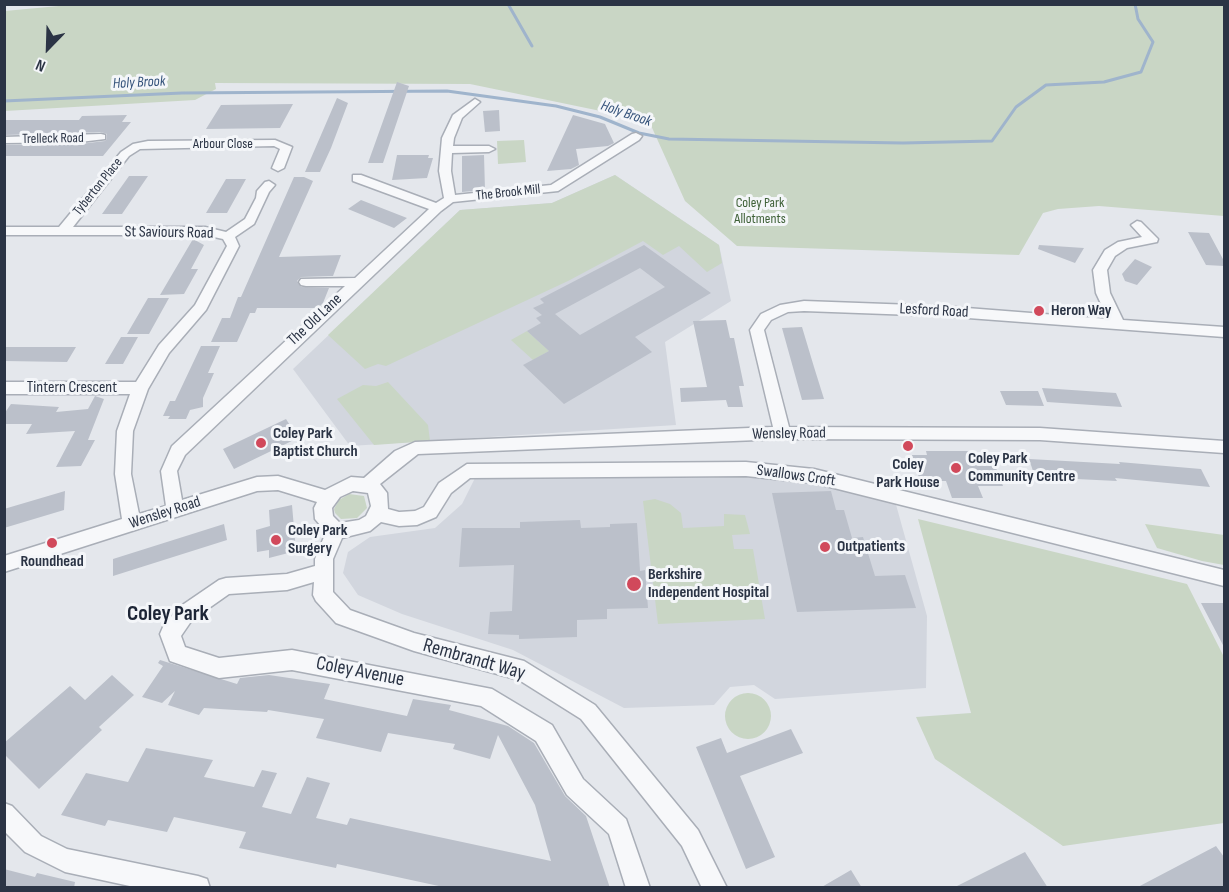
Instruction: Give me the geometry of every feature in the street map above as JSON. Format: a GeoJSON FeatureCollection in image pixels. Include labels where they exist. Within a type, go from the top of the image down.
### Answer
{"type":"FeatureCollection","features":[{"type":"Feature","properties":{"kind":"street"},"geometry":{"type":"LineString","coordinates":[[450,200],[446,171],[448,138],[457,117],[475,102]]}},
{"type":"Feature","properties":{"kind":"street","name":"The Brook Mill"},"geometry":{"type":"LineString","coordinates":[[437,208],[450,200],[554,188],[636,136]]}},
{"type":"Feature","properties":{"kind":"street","name":"Trelleck Road"},"geometry":{"type":"LineString","coordinates":[[4,140],[101,137]]}},
{"type":"Feature","properties":{"kind":"street","name":"Arbour Close"},"geometry":{"type":"LineString","coordinates":[[137,146],[275,143],[286,147],[278,168]]}},
{"type":"Feature","properties":{"kind":"street","name":"Tyberton Place"},"geometry":{"type":"LineString","coordinates":[[63,231],[125,153],[137,146]]}},
{"type":"Feature","properties":{"kind":"street"},"geometry":{"type":"LineString","coordinates":[[447,150],[489,148]]}},
{"type":"Feature","properties":{"kind":"street"},"geometry":{"type":"LineString","coordinates":[[357,178],[437,208]]}},
{"type":"Feature","properties":{"kind":"street"},"geometry":{"type":"LineString","coordinates":[[228,236],[250,222],[262,198],[262,191],[269,185]]}},
{"type":"Feature","properties":{"kind":"street","name":"The Old Lane"},"geometry":{"type":"LineString","coordinates":[[175,510],[169,471],[178,451],[355,282],[437,208]]}},
{"type":"Feature","properties":{"kind":"street"},"geometry":{"type":"LineString","coordinates":[[1117,322],[1103,292],[1100,270],[1110,253],[1123,245],[1152,239],[1137,225]]}},
{"type":"Feature","properties":{"kind":"street","name":"St Saviours Road"},"geometry":{"type":"LineString","coordinates":[[4,231],[205,231],[228,236],[233,246],[201,307],[164,348],[140,388],[125,431],[123,474],[132,524]]}},
{"type":"Feature","properties":{"kind":"street"},"geometry":{"type":"LineString","coordinates":[[306,282],[355,282]]}},
{"type":"Feature","properties":{"kind":"street","name":"Lesford Road"},"geometry":{"type":"LineString","coordinates":[[782,433],[758,330],[766,317],[785,308],[804,306],[941,311],[1117,322],[1224,332]]}},
{"type":"Feature","properties":{"kind":"street","name":"Tintern Crescent"},"geometry":{"type":"LineString","coordinates":[[4,388],[140,388]]}},
{"type":"Feature","properties":{"kind":"street","name":"Wensley Road"},"geometry":{"type":"LineString","coordinates":[[367,485],[400,456],[415,448],[500,443],[782,433],[1040,434],[1224,447]]}},
{"type":"Feature","properties":{"kind":"street","name":"Swallows Croft"},"geometry":{"type":"LineString","coordinates":[[378,514],[399,519],[417,518],[430,512],[445,488],[467,471],[746,469],[814,476],[1224,578]]}},
{"type":"Feature","properties":{"kind":"street","name":"Wensley Road"},"geometry":{"type":"LineString","coordinates":[[4,564],[258,484],[278,483],[328,498]]}},
{"type":"Feature","properties":{"kind":"street"},"geometry":{"type":"LineString","coordinates":[[351,484],[367,485],[378,493],[380,507],[372,521],[355,530],[336,530],[324,519],[323,508],[328,498],[334,492],[351,484]]}},
{"type":"Feature","properties":{"kind":"street","name":"Rembrandt Way"},"geometry":{"type":"LineString","coordinates":[[336,530],[324,559],[322,595],[343,617],[414,642],[524,671],[588,712],[690,838],[714,888]]}},
{"type":"Feature","properties":{"kind":"street","name":"Coley Avenue"},"geometry":{"type":"LineString","coordinates":[[324,571],[287,582],[226,586],[185,614],[170,634],[177,654],[219,668],[292,660],[485,696],[544,733],[575,787],[618,826],[638,888]]}},
{"type":"Feature","properties":{"kind":"street"},"geometry":{"type":"LineString","coordinates":[[4,814],[33,844],[66,860],[198,888]]}},
{"type":"Feature","properties":{"kind":"shaded area"},"geometry":{"type":"Polygon","coordinates":[[[615,175],[719,245],[731,301],[665,342],[676,425],[350,446],[293,369],[460,210],[552,203],[615,175]]]}},
{"type":"Feature","properties":{"kind":"shaded area","name":"Berkshire Independent Hospital"},"geometry":{"type":"Polygon","coordinates":[[[776,477],[895,501],[927,616],[926,688],[775,699],[754,685],[730,687],[714,705],[624,708],[513,650],[402,614],[358,595],[343,573],[348,552],[370,537],[435,528],[462,504],[475,478],[776,477]]]}},
{"type":"Feature","properties":{"kind":"green space","name":"Coley Park Allotments"},"geometry":{"type":"Polygon","coordinates":[[[80,4],[1224,5],[1224,216],[1099,206],[1058,209],[1043,213],[1019,255],[737,246],[685,201],[649,121],[470,84],[215,83],[216,89],[195,100],[5,111],[5,11],[80,4]]]}},
{"type":"Feature","properties":{"kind":"green space"},"geometry":{"type":"Polygon","coordinates":[[[524,140],[526,162],[498,164],[497,141],[524,140]]]}},
{"type":"Feature","properties":{"kind":"green space"},"geometry":{"type":"Polygon","coordinates":[[[615,175],[719,245],[722,263],[707,272],[679,246],[663,255],[643,241],[568,281],[386,366],[378,364],[365,369],[328,335],[460,210],[552,203],[615,175]]]}},
{"type":"Feature","properties":{"kind":"green space"},"geometry":{"type":"Polygon","coordinates":[[[527,331],[549,351],[533,360],[511,340],[527,331]]]}},
{"type":"Feature","properties":{"kind":"green space"},"geometry":{"type":"Polygon","coordinates":[[[388,382],[428,425],[430,441],[374,445],[337,399],[363,385],[376,386],[388,382]]]}},
{"type":"Feature","properties":{"kind":"green space"},"geometry":{"type":"Polygon","coordinates":[[[349,494],[364,496],[367,508],[357,518],[341,519],[334,509],[339,500],[349,494]]]}},
{"type":"Feature","properties":{"kind":"green space"},"geometry":{"type":"Polygon","coordinates":[[[655,499],[670,504],[681,513],[683,528],[724,526],[724,514],[745,515],[750,534],[732,535],[734,549],[753,549],[765,619],[658,624],[643,501],[655,499]]]}},
{"type":"Feature","properties":{"kind":"green space"},"geometry":{"type":"Polygon","coordinates":[[[918,519],[1187,584],[1224,657],[1224,823],[1063,846],[935,759],[916,717],[971,713],[918,519]]]}},
{"type":"Feature","properties":{"kind":"green space"},"geometry":{"type":"Polygon","coordinates":[[[1145,524],[1224,535],[1224,565],[1157,548],[1145,524]]]}},
{"type":"Feature","properties":{"kind":"green space"},"geometry":{"type":"Polygon","coordinates":[[[748,693],[764,700],[771,716],[764,732],[748,739],[732,732],[725,716],[732,700],[748,693]]]}},
{"type":"Feature","properties":{"kind":"building"},"geometry":{"type":"Polygon","coordinates":[[[397,82],[409,86],[383,163],[368,163],[397,82]]]}},
{"type":"Feature","properties":{"kind":"building"},"geometry":{"type":"Polygon","coordinates":[[[337,98],[348,103],[331,148],[320,172],[305,172],[337,98]]]}},
{"type":"Feature","properties":{"kind":"building"},"geometry":{"type":"Polygon","coordinates":[[[293,104],[280,128],[206,129],[221,105],[293,104]]]}},
{"type":"Feature","properties":{"kind":"building"},"geometry":{"type":"Polygon","coordinates":[[[499,110],[500,131],[485,132],[483,111],[499,110]]]}},
{"type":"Feature","properties":{"kind":"building"},"geometry":{"type":"Polygon","coordinates":[[[127,115],[122,122],[131,122],[103,156],[4,156],[4,145],[80,144],[105,141],[107,134],[101,132],[4,135],[4,120],[79,120],[82,116],[127,115]]]}},
{"type":"Feature","properties":{"kind":"building"},"geometry":{"type":"Polygon","coordinates":[[[573,115],[605,124],[614,143],[608,146],[576,149],[579,165],[571,169],[547,171],[573,115]]]}},
{"type":"Feature","properties":{"kind":"building"},"geometry":{"type":"Polygon","coordinates":[[[397,155],[429,155],[428,158],[433,158],[427,178],[392,180],[397,155]]]}},
{"type":"Feature","properties":{"kind":"building"},"geometry":{"type":"Polygon","coordinates":[[[484,155],[485,190],[462,192],[462,156],[484,155]]]}},
{"type":"Feature","properties":{"kind":"building"},"geometry":{"type":"Polygon","coordinates":[[[129,176],[148,176],[122,214],[102,214],[129,176]]]}},
{"type":"Feature","properties":{"kind":"building"},"geometry":{"type":"Polygon","coordinates":[[[294,177],[304,177],[313,181],[279,257],[341,255],[333,276],[301,277],[297,281],[301,287],[329,288],[323,303],[318,308],[257,308],[255,313],[250,313],[237,342],[211,342],[222,318],[230,318],[238,297],[241,297],[294,177]]]}},
{"type":"Feature","properties":{"kind":"building"},"geometry":{"type":"Polygon","coordinates":[[[226,179],[246,179],[227,213],[206,213],[226,179]]]}},
{"type":"Feature","properties":{"kind":"building"},"geometry":{"type":"Polygon","coordinates":[[[361,200],[407,218],[394,228],[348,209],[361,200]]]}},
{"type":"Feature","properties":{"kind":"building"},"geometry":{"type":"Polygon","coordinates":[[[1188,232],[1209,233],[1224,261],[1224,266],[1206,265],[1188,232]]]}},
{"type":"Feature","properties":{"kind":"building"},"geometry":{"type":"Polygon","coordinates":[[[193,239],[204,245],[191,269],[198,269],[184,294],[160,295],[193,239]]]}},
{"type":"Feature","properties":{"kind":"building"},"geometry":{"type":"Polygon","coordinates":[[[644,245],[711,293],[635,337],[652,352],[564,404],[523,365],[549,351],[527,331],[541,323],[536,318],[542,315],[533,308],[544,303],[540,299],[644,245]],[[640,268],[555,314],[580,335],[665,287],[640,268]]]}},
{"type":"Feature","properties":{"kind":"building"},"geometry":{"type":"Polygon","coordinates":[[[1039,245],[1084,248],[1075,263],[1038,249],[1039,245]]]}},
{"type":"Feature","properties":{"kind":"building"},"geometry":{"type":"Polygon","coordinates":[[[1135,259],[1152,267],[1137,285],[1125,281],[1122,274],[1135,259]]]}},
{"type":"Feature","properties":{"kind":"building"},"geometry":{"type":"Polygon","coordinates":[[[148,298],[169,298],[149,334],[127,334],[148,298]]]}},
{"type":"Feature","properties":{"kind":"building"},"geometry":{"type":"Polygon","coordinates":[[[726,320],[730,338],[734,338],[744,386],[739,386],[743,407],[728,407],[726,400],[681,402],[680,388],[707,387],[693,321],[726,320]]]}},
{"type":"Feature","properties":{"kind":"building"},"geometry":{"type":"Polygon","coordinates":[[[802,327],[824,399],[802,400],[782,328],[802,327]]]}},
{"type":"Feature","properties":{"kind":"building"},"geometry":{"type":"Polygon","coordinates":[[[121,337],[138,337],[123,364],[105,364],[121,337]]]}},
{"type":"Feature","properties":{"kind":"building"},"geometry":{"type":"Polygon","coordinates":[[[201,346],[220,346],[208,373],[214,373],[203,398],[203,407],[190,410],[186,419],[168,419],[170,416],[163,416],[170,401],[175,401],[201,346]]]}},
{"type":"Feature","properties":{"kind":"building"},"geometry":{"type":"Polygon","coordinates":[[[4,347],[76,347],[67,362],[4,361],[4,347]]]}},
{"type":"Feature","properties":{"kind":"building"},"geometry":{"type":"Polygon","coordinates":[[[1042,388],[1116,393],[1122,407],[1047,402],[1042,388]]]}},
{"type":"Feature","properties":{"kind":"building"},"geometry":{"type":"Polygon","coordinates":[[[1000,391],[1038,391],[1044,406],[1006,405],[1000,391]]]}},
{"type":"Feature","properties":{"kind":"building"},"geometry":{"type":"Polygon","coordinates":[[[95,396],[104,399],[88,440],[95,440],[81,466],[56,467],[75,431],[26,434],[32,424],[4,424],[4,414],[11,404],[59,407],[56,412],[88,409],[95,396]]]}},
{"type":"Feature","properties":{"kind":"building","name":"Coley Park Baptist Church"},"geometry":{"type":"Polygon","coordinates":[[[286,419],[298,438],[234,469],[223,449],[286,419]]]}},
{"type":"Feature","properties":{"kind":"building","name":"Coley Park Community Centre"},"geometry":{"type":"Polygon","coordinates":[[[926,451],[975,451],[976,455],[991,455],[1003,486],[978,486],[983,498],[952,498],[946,481],[920,481],[912,455],[927,455],[926,451]]]}},
{"type":"Feature","properties":{"kind":"building"},"geometry":{"type":"Polygon","coordinates":[[[1029,459],[1120,464],[1119,462],[1201,469],[1210,487],[1115,478],[1117,481],[1035,477],[1029,459]]]}},
{"type":"Feature","properties":{"kind":"building"},"geometry":{"type":"Polygon","coordinates":[[[65,491],[64,510],[4,528],[4,509],[65,491]]]}},
{"type":"Feature","properties":{"kind":"building","name":"Outpatients"},"geometry":{"type":"Polygon","coordinates":[[[831,491],[836,510],[844,510],[852,538],[863,537],[875,576],[905,575],[916,608],[797,612],[772,493],[831,491]]]}},
{"type":"Feature","properties":{"kind":"building","name":"Coley Park Surgery"},"geometry":{"type":"Polygon","coordinates":[[[292,505],[296,551],[269,558],[269,550],[257,552],[256,530],[270,526],[269,510],[292,505]]]}},
{"type":"Feature","properties":{"kind":"building"},"geometry":{"type":"Polygon","coordinates":[[[580,520],[581,528],[637,523],[640,571],[645,570],[648,608],[607,609],[607,619],[577,620],[577,637],[519,639],[519,635],[488,634],[490,612],[512,611],[514,565],[459,567],[462,528],[520,528],[520,522],[580,520]]]}},
{"type":"Feature","properties":{"kind":"building"},"geometry":{"type":"Polygon","coordinates":[[[224,524],[227,540],[113,576],[113,559],[224,524]]]}},
{"type":"Feature","properties":{"kind":"building"},"geometry":{"type":"Polygon","coordinates":[[[1201,603],[1224,603],[1224,647],[1201,603]]]}},
{"type":"Feature","properties":{"kind":"building"},"geometry":{"type":"Polygon","coordinates":[[[160,660],[237,684],[240,678],[269,675],[330,684],[324,699],[407,716],[413,699],[451,705],[449,710],[508,726],[534,743],[565,796],[586,816],[610,888],[448,888],[337,864],[336,868],[239,848],[246,832],[174,817],[167,832],[108,820],[105,826],[61,815],[86,773],[128,782],[146,748],[213,760],[204,777],[254,787],[262,770],[277,773],[262,807],[291,814],[307,777],[330,783],[316,818],[347,825],[350,818],[551,861],[535,805],[498,735],[490,759],[453,749],[455,744],[388,733],[381,752],[316,738],[324,719],[268,710],[267,712],[204,708],[199,715],[168,705],[175,691],[162,703],[142,697],[163,666],[158,663],[160,660]]]}},
{"type":"Feature","properties":{"kind":"building"},"geometry":{"type":"Polygon","coordinates":[[[112,675],[134,695],[99,727],[102,730],[39,789],[4,754],[4,743],[70,686],[85,700],[112,675]]]}},
{"type":"Feature","properties":{"kind":"building"},"geometry":{"type":"Polygon","coordinates":[[[791,729],[803,753],[740,776],[775,857],[746,869],[696,747],[721,738],[727,753],[791,729]]]}},
{"type":"Feature","properties":{"kind":"building"},"geometry":{"type":"Polygon","coordinates":[[[1216,846],[1224,857],[1224,888],[1136,888],[1216,846]]]}},
{"type":"Feature","properties":{"kind":"building"},"geometry":{"type":"Polygon","coordinates":[[[1025,852],[1048,888],[953,888],[1025,852]]]}},
{"type":"Feature","properties":{"kind":"building"},"geometry":{"type":"Polygon","coordinates":[[[4,869],[35,877],[37,873],[75,882],[74,888],[4,888],[4,869]]]}},
{"type":"Feature","properties":{"kind":"building"},"geometry":{"type":"Polygon","coordinates":[[[851,870],[862,888],[820,888],[851,870]]]}},
{"type":"Feature","properties":{"kind":"waterway"},"geometry":{"type":"LineString","coordinates":[[508,4],[532,46]]}},
{"type":"Feature","properties":{"kind":"waterway","name":"Holy Brook"},"geometry":{"type":"LineString","coordinates":[[4,101],[182,93],[447,91],[556,106],[600,117],[639,133],[669,139],[903,143],[992,141],[1016,107],[1046,85],[1104,82],[1141,72],[1153,42],[1138,19],[1135,4]]}},
{"type":"Feature","properties":{"kind":"place","name":"Heron Way"},"geometry":{"type":"Point","coordinates":[1039,311]}},
{"type":"Feature","properties":{"kind":"place","name":"Coley Park Baptist Church"},"geometry":{"type":"Point","coordinates":[261,443]}},
{"type":"Feature","properties":{"kind":"place","name":"Coley Park House"},"geometry":{"type":"Point","coordinates":[908,446]}},
{"type":"Feature","properties":{"kind":"place","name":"Coley Park Community Centre"},"geometry":{"type":"Point","coordinates":[956,468]}},
{"type":"Feature","properties":{"kind":"place","name":"Coley Park Surgery"},"geometry":{"type":"Point","coordinates":[276,540]}},
{"type":"Feature","properties":{"kind":"place","name":"Roundhead"},"geometry":{"type":"Point","coordinates":[52,543]}},
{"type":"Feature","properties":{"kind":"place","name":"Outpatients"},"geometry":{"type":"Point","coordinates":[825,547]}},
{"type":"Feature","properties":{"kind":"place","name":"Berkshire Independent Hospital"},"geometry":{"type":"Point","coordinates":[634,584]}},
{"type":"Feature","properties":{"kind":"district","name":"Coley Park"},"geometry":{"type":"Point","coordinates":[168,614]}}]}
